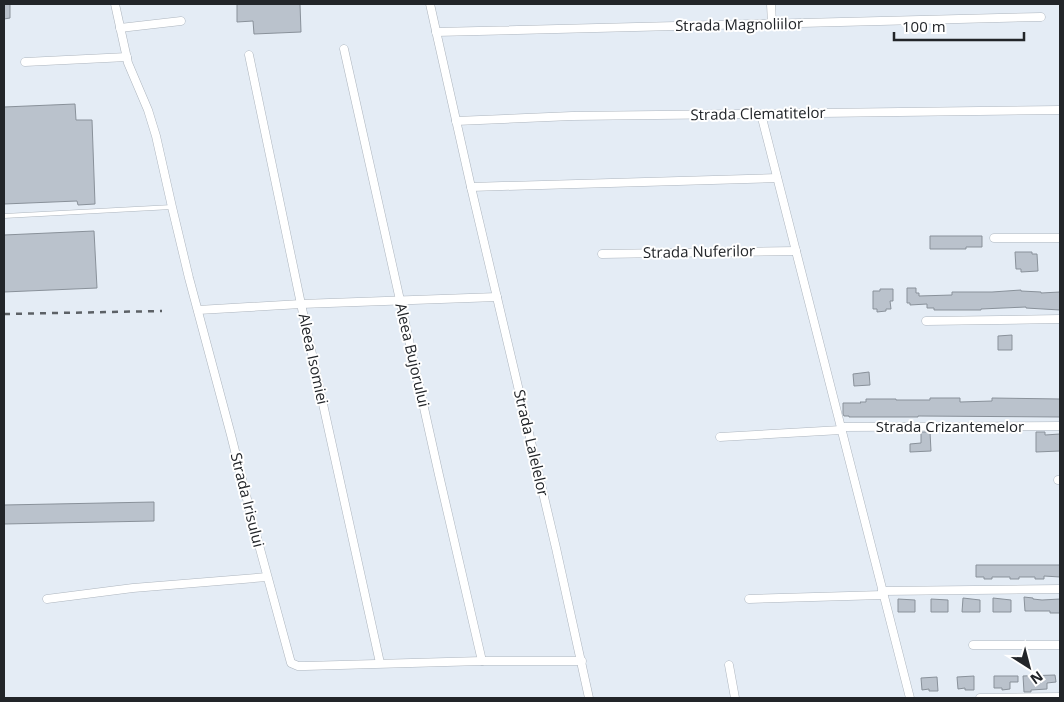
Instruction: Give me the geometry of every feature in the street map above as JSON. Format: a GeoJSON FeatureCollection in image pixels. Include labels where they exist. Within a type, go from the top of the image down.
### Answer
{"type":"FeatureCollection","features":[{"type":"Feature","properties":{"kind":"street","name":"Strada Irisului"},"geometry":{"type":"LineString","coordinates":[[115,4],[132,73],[152,122],[198,310],[291,663],[298,666],[306,666],[482,661],[582,661]]}},
{"type":"Feature","properties":{"kind":"street","name":"Strada Lalelelor"},"geometry":{"type":"LineString","coordinates":[[430,4],[589,698]]}},
{"type":"Feature","properties":{"kind":"street"},"geometry":{"type":"LineString","coordinates":[[770,4],[772,24]]}},
{"type":"Feature","properties":{"kind":"street","name":"Strada Magnoliilor"},"geometry":{"type":"LineString","coordinates":[[436,32],[1041,17]]}},
{"type":"Feature","properties":{"kind":"street"},"geometry":{"type":"LineString","coordinates":[[120,28],[181,21]]}},
{"type":"Feature","properties":{"kind":"street","name":"Aleea Bujorului"},"geometry":{"type":"LineString","coordinates":[[344,49],[482,661]]}},
{"type":"Feature","properties":{"kind":"street","name":"Aleea Isomiei"},"geometry":{"type":"LineString","coordinates":[[249,55],[301,304],[380,663]]}},
{"type":"Feature","properties":{"kind":"street"},"geometry":{"type":"LineString","coordinates":[[25,62],[127,57]]}},
{"type":"Feature","properties":{"kind":"street","name":"Strada Clematitelor"},"geometry":{"type":"LineString","coordinates":[[456,121],[572,116],[1060,110]]}},
{"type":"Feature","properties":{"kind":"street"},"geometry":{"type":"LineString","coordinates":[[761,114],[910,698]]}},
{"type":"Feature","properties":{"kind":"street"},"geometry":{"type":"LineString","coordinates":[[472,187],[777,178]]}},
{"type":"Feature","properties":{"kind":"street"},"geometry":{"type":"LineString","coordinates":[[994,238],[1060,238]]}},
{"type":"Feature","properties":{"kind":"street","name":"Strada Nuferilor"},"geometry":{"type":"LineString","coordinates":[[602,254],[796,251]]}},
{"type":"Feature","properties":{"kind":"street"},"geometry":{"type":"LineString","coordinates":[[198,310],[301,304],[497,297]]}},
{"type":"Feature","properties":{"kind":"street"},"geometry":{"type":"LineString","coordinates":[[926,320],[1060,319]]}},
{"type":"Feature","properties":{"kind":"street","name":"Strada Crizantemelor"},"geometry":{"type":"LineString","coordinates":[[841,429],[1060,426]]}},
{"type":"Feature","properties":{"kind":"street"},"geometry":{"type":"LineString","coordinates":[[720,437],[841,429]]}},
{"type":"Feature","properties":{"kind":"street"},"geometry":{"type":"LineString","coordinates":[[47,599],[134,588],[267,577]]}},
{"type":"Feature","properties":{"kind":"street"},"geometry":{"type":"LineString","coordinates":[[749,599],[883,593],[1060,589]]}},
{"type":"Feature","properties":{"kind":"street"},"geometry":{"type":"LineString","coordinates":[[973,645],[1060,645]]}},
{"type":"Feature","properties":{"kind":"street"},"geometry":{"type":"LineString","coordinates":[[729,665],[735,698]]}},
{"type":"Feature","properties":{"kind":"street"},"geometry":{"type":"LineString","coordinates":[[980,698],[1060,697]]}},
{"type":"Feature","properties":{"kind":"lane"},"geometry":{"type":"LineString","coordinates":[[4,216],[172,207]]}},
{"type":"Feature","properties":{"kind":"building"},"geometry":{"type":"Polygon","coordinates":[[[4,4],[10,4],[10,18],[4,19],[4,4]]]}},
{"type":"Feature","properties":{"kind":"building"},"geometry":{"type":"Polygon","coordinates":[[[237,4],[300,4],[301,32],[254,34],[253,21],[237,22],[237,4]]]}},
{"type":"Feature","properties":{"kind":"building"},"geometry":{"type":"Polygon","coordinates":[[[75,104],[76,120],[92,120],[95,204],[78,205],[77,201],[4,204],[4,107],[75,104]]]}},
{"type":"Feature","properties":{"kind":"building"},"geometry":{"type":"Polygon","coordinates":[[[94,231],[97,288],[4,292],[4,235],[94,231]]]}},
{"type":"Feature","properties":{"kind":"building"},"geometry":{"type":"Polygon","coordinates":[[[930,236],[982,236],[982,247],[930,249],[930,236]]]}},
{"type":"Feature","properties":{"kind":"building"},"geometry":{"type":"Polygon","coordinates":[[[1015,252],[1032,252],[1032,254],[1037,254],[1038,271],[1021,272],[1021,269],[1016,269],[1015,252]]]}},
{"type":"Feature","properties":{"kind":"building"},"geometry":{"type":"Polygon","coordinates":[[[907,288],[916,288],[916,293],[919,293],[919,296],[952,295],[952,292],[1021,290],[1041,293],[1060,292],[1060,310],[1026,307],[981,310],[934,310],[934,308],[927,308],[927,304],[910,305],[910,303],[907,303],[907,288]]]}},
{"type":"Feature","properties":{"kind":"building"},"geometry":{"type":"Polygon","coordinates":[[[880,289],[893,289],[893,301],[890,301],[891,309],[877,312],[877,309],[873,309],[873,291],[880,291],[880,289]]]}},
{"type":"Feature","properties":{"kind":"building"},"geometry":{"type":"Polygon","coordinates":[[[1012,335],[1012,350],[998,350],[998,336],[1012,335]]]}},
{"type":"Feature","properties":{"kind":"building"},"geometry":{"type":"Polygon","coordinates":[[[869,372],[870,385],[854,386],[853,374],[869,372]]]}},
{"type":"Feature","properties":{"kind":"building"},"geometry":{"type":"Polygon","coordinates":[[[930,398],[960,398],[960,402],[992,401],[992,398],[1060,399],[1060,417],[849,417],[843,414],[843,403],[861,403],[866,402],[866,399],[930,400],[930,398]]]}},
{"type":"Feature","properties":{"kind":"building"},"geometry":{"type":"Polygon","coordinates":[[[921,432],[930,432],[931,451],[910,452],[910,444],[921,443],[921,432]]]}},
{"type":"Feature","properties":{"kind":"building"},"geometry":{"type":"Polygon","coordinates":[[[1036,432],[1045,432],[1045,435],[1060,434],[1060,451],[1036,452],[1036,432]]]}},
{"type":"Feature","properties":{"kind":"building"},"geometry":{"type":"Polygon","coordinates":[[[154,502],[154,521],[4,524],[4,505],[154,502]]]}},
{"type":"Feature","properties":{"kind":"building"},"geometry":{"type":"Polygon","coordinates":[[[976,565],[1060,565],[1060,577],[1044,576],[1044,579],[1035,579],[1035,577],[1019,577],[1019,579],[1010,579],[1010,577],[992,577],[992,579],[984,579],[984,577],[976,577],[976,565]]]}},
{"type":"Feature","properties":{"kind":"building"},"geometry":{"type":"Polygon","coordinates":[[[1024,597],[1042,600],[1060,599],[1060,613],[1025,611],[1024,597]]]}},
{"type":"Feature","properties":{"kind":"building"},"geometry":{"type":"Polygon","coordinates":[[[963,598],[980,600],[980,612],[962,612],[963,598]]]}},
{"type":"Feature","properties":{"kind":"building"},"geometry":{"type":"Polygon","coordinates":[[[993,598],[1011,600],[1011,612],[993,612],[993,598]]]}},
{"type":"Feature","properties":{"kind":"building"},"geometry":{"type":"Polygon","coordinates":[[[898,599],[915,600],[915,612],[898,612],[898,599]]]}},
{"type":"Feature","properties":{"kind":"building"},"geometry":{"type":"Polygon","coordinates":[[[931,599],[948,600],[948,612],[931,612],[931,599]]]}},
{"type":"Feature","properties":{"kind":"building"},"geometry":{"type":"Polygon","coordinates":[[[1055,675],[1056,682],[1047,683],[1047,689],[1024,692],[1023,676],[1055,675]]]}},
{"type":"Feature","properties":{"kind":"building"},"geometry":{"type":"Polygon","coordinates":[[[974,676],[974,690],[958,689],[957,677],[974,676]]]}},
{"type":"Feature","properties":{"kind":"building"},"geometry":{"type":"Polygon","coordinates":[[[994,676],[1018,676],[1018,682],[1010,682],[1010,689],[994,688],[994,676]]]}},
{"type":"Feature","properties":{"kind":"building"},"geometry":{"type":"Polygon","coordinates":[[[937,677],[938,691],[922,690],[921,678],[937,677]]]}},
{"type":"Feature","properties":{"kind":"railway"},"geometry":{"type":"LineString","coordinates":[[4,314],[162,311]]}}]}
